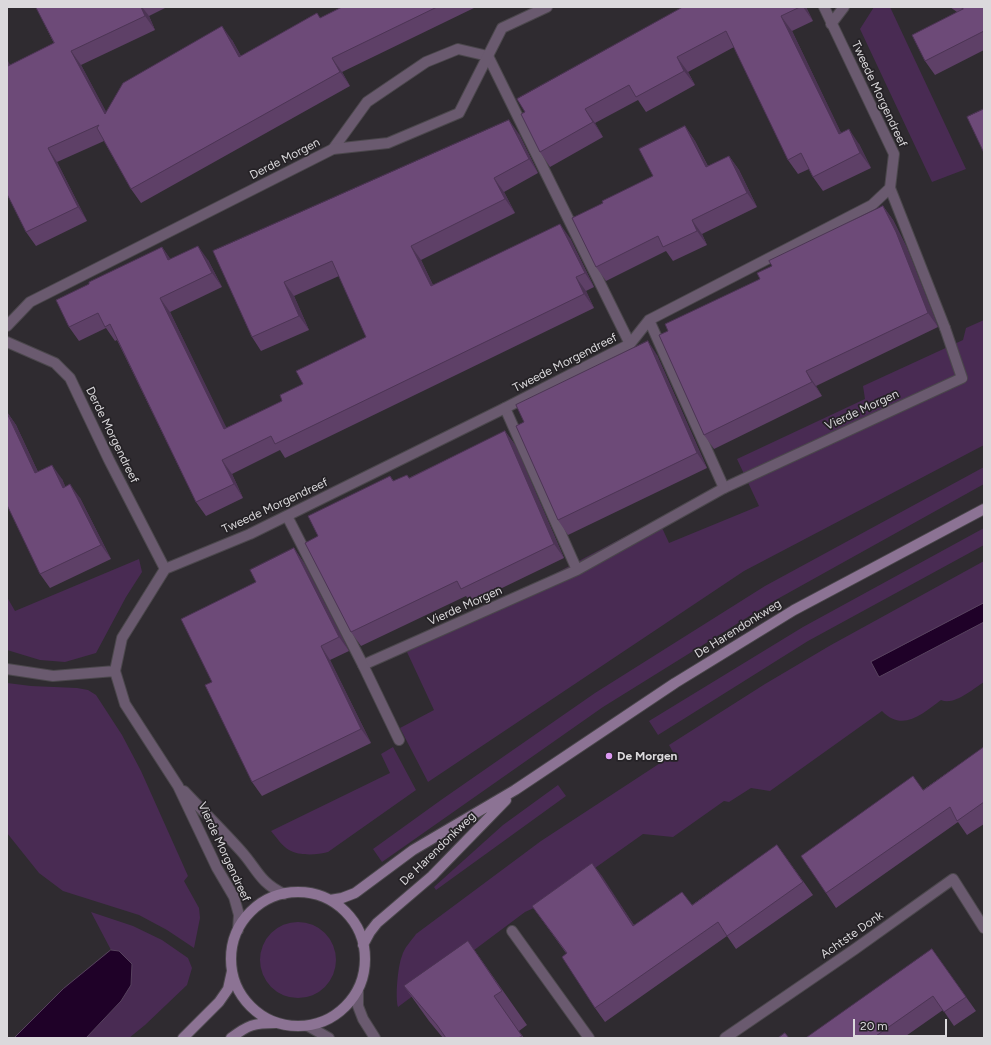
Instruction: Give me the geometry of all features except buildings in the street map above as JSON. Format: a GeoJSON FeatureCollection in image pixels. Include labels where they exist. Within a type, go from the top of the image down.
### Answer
{"type":"FeatureCollection","features":[{"type":"Feature","properties":{"kind":"main road","name":"De Harendonkweg"},"geometry":{"type":"LineString","coordinates":[[330,900],[342,898],[355,893],[413,850],[515,790],[675,683],[794,610],[984,509]]}},
{"type":"Feature","properties":{"kind":"main road","name":"De Harendonkweg"},"geometry":{"type":"LineString","coordinates":[[363,945],[377,923],[432,876],[515,790]]}},
{"type":"Feature","properties":{"kind":"main road"},"geometry":{"type":"LineString","coordinates":[[183,1038],[219,1002],[228,989],[232,971],[232,950],[238,930],[246,917],[257,906],[284,894],[300,892],[315,894],[330,900],[341,908],[359,931],[365,960],[363,976],[358,990],[349,1003],[337,1014],[323,1022],[308,1026],[258,1023],[242,1029],[231,1038]]}},
{"type":"Feature","properties":{"kind":"main road"},"geometry":{"type":"LineString","coordinates":[[232,971],[240,993],[255,1011],[275,1023]]}},
{"type":"Feature","properties":{"kind":"street","name":"Derde Morgen"},"geometry":{"type":"LineString","coordinates":[[7,326],[30,302],[333,149],[388,143],[460,113],[502,28],[547,7]]}},
{"type":"Feature","properties":{"kind":"street","name":"Tweede Morgendreef"},"geometry":{"type":"LineString","coordinates":[[165,569],[250,534],[505,408],[630,344],[649,320],[872,205],[890,188],[894,154],[824,7]]}},
{"type":"Feature","properties":{"kind":"street"},"geometry":{"type":"LineString","coordinates":[[831,24],[844,7]]}},
{"type":"Feature","properties":{"kind":"street"},"geometry":{"type":"LineString","coordinates":[[333,149],[367,102],[426,62],[458,49],[488,56],[630,344]]}},
{"type":"Feature","properties":{"kind":"street","name":"Vierde Morgen"},"geometry":{"type":"LineString","coordinates":[[363,665],[577,570],[724,488],[962,378],[945,328],[890,188]]}},
{"type":"Feature","properties":{"kind":"street"},"geometry":{"type":"LineString","coordinates":[[649,320],[724,488]]}},
{"type":"Feature","properties":{"kind":"street","name":"Derde Morgendreef"},"geometry":{"type":"LineString","coordinates":[[7,342],[55,363],[70,378],[109,460],[165,569]]}},
{"type":"Feature","properties":{"kind":"street"},"geometry":{"type":"LineString","coordinates":[[505,408],[577,570]]}},
{"type":"Feature","properties":{"kind":"street"},"geometry":{"type":"LineString","coordinates":[[287,516],[363,665],[398,740]]}},
{"type":"Feature","properties":{"kind":"street","name":"Vierde Morgendreef"},"geometry":{"type":"LineString","coordinates":[[165,569],[122,638],[115,671],[124,704],[178,786],[217,868],[234,897],[239,915],[238,930]]}},
{"type":"Feature","properties":{"kind":"street"},"geometry":{"type":"LineString","coordinates":[[7,669],[53,676],[115,671]]}},
{"type":"Feature","properties":{"kind":"street","name":"Vierde Morgendreef"},"geometry":{"type":"LineString","coordinates":[[178,786],[242,852],[261,878],[272,888],[284,894]]}},
{"type":"Feature","properties":{"kind":"street","name":"Achtste Donk"},"geometry":{"type":"LineString","coordinates":[[725,1038],[855,949],[953,879],[982,921]]}},
{"type":"Feature","properties":{"kind":"street"},"geometry":{"type":"LineString","coordinates":[[512,931],[589,1038]]}},
{"type":"Feature","properties":{"kind":"street"},"geometry":{"type":"LineString","coordinates":[[358,990],[358,1006],[363,1018],[375,1038]]}},
{"type":"Feature","properties":{"kind":"street"},"geometry":{"type":"LineString","coordinates":[[308,1026],[329,1038]]}},
{"type":"Feature","properties":{"kind":"shaded area"},"geometry":{"type":"Polygon","coordinates":[[[874,7],[890,7],[966,169],[932,182],[860,29],[874,7]]]}},
{"type":"Feature","properties":{"kind":"shaded area"},"geometry":{"type":"Polygon","coordinates":[[[984,320],[984,445],[744,571],[428,782],[400,728],[434,710],[407,652],[658,519],[669,543],[759,506],[737,459],[865,399],[863,386],[963,340],[966,328],[984,320]]]}},
{"type":"Feature","properties":{"kind":"shaded area"},"geometry":{"type":"Polygon","coordinates":[[[984,467],[984,484],[772,602],[603,707],[382,862],[373,849],[595,693],[765,586],[984,467]]]}},
{"type":"Feature","properties":{"kind":"shaded area"},"geometry":{"type":"Polygon","coordinates":[[[984,528],[984,545],[808,641],[658,735],[649,721],[803,627],[984,528]]]}},
{"type":"Feature","properties":{"kind":"shaded area"},"geometry":{"type":"Polygon","coordinates":[[[139,559],[142,572],[126,597],[96,653],[65,662],[40,660],[7,650],[7,597],[15,611],[139,559]]]}},
{"type":"Feature","properties":{"kind":"shaded area"},"geometry":{"type":"Polygon","coordinates":[[[984,561],[984,682],[957,699],[952,701],[941,700],[913,719],[905,721],[898,720],[890,717],[882,711],[770,791],[751,788],[729,802],[724,801],[673,837],[643,834],[547,902],[525,912],[398,1007],[398,973],[401,960],[404,950],[416,934],[541,841],[674,754],[669,745],[765,684],[831,645],[984,561]]]}},
{"type":"Feature","properties":{"kind":"shaded area"},"geometry":{"type":"Polygon","coordinates":[[[984,603],[984,622],[879,677],[871,662],[984,603]]]}},
{"type":"Feature","properties":{"kind":"shaded area"},"geometry":{"type":"Polygon","coordinates":[[[7,683],[31,686],[77,688],[88,690],[96,695],[122,735],[141,771],[188,876],[184,881],[199,908],[200,918],[194,948],[167,930],[139,915],[63,891],[39,873],[7,833],[7,683]]]}},
{"type":"Feature","properties":{"kind":"shaded area"},"geometry":{"type":"Polygon","coordinates":[[[393,747],[416,790],[328,852],[308,854],[293,852],[284,847],[271,831],[390,773],[381,754],[393,747]]]}},
{"type":"Feature","properties":{"kind":"shaded area"},"geometry":{"type":"Polygon","coordinates":[[[558,785],[566,796],[436,890],[434,887],[503,825],[558,785]]]}},
{"type":"Feature","properties":{"kind":"shaded area"},"geometry":{"type":"Polygon","coordinates":[[[91,912],[133,926],[162,940],[188,958],[192,968],[187,985],[129,1038],[86,1038],[121,1001],[119,951],[111,950],[91,912]]]}},
{"type":"Feature","properties":{"kind":"shaded area"},"geometry":{"type":"Polygon","coordinates":[[[290,922],[306,922],[319,928],[330,939],[336,952],[334,975],[319,992],[306,998],[290,998],[277,992],[262,975],[260,968],[260,952],[266,939],[283,924],[290,922]]]}},
{"type":"Feature","properties":{"kind":"shaded area"},"geometry":{"type":"Polygon","coordinates":[[[111,950],[119,951],[132,964],[131,985],[121,1001],[86,1038],[14,1038],[63,989],[111,950]]]}},
{"type":"Feature","properties":{"kind":"place","name":"De Morgen"},"geometry":{"type":"Point","coordinates":[609,756]}}]}
